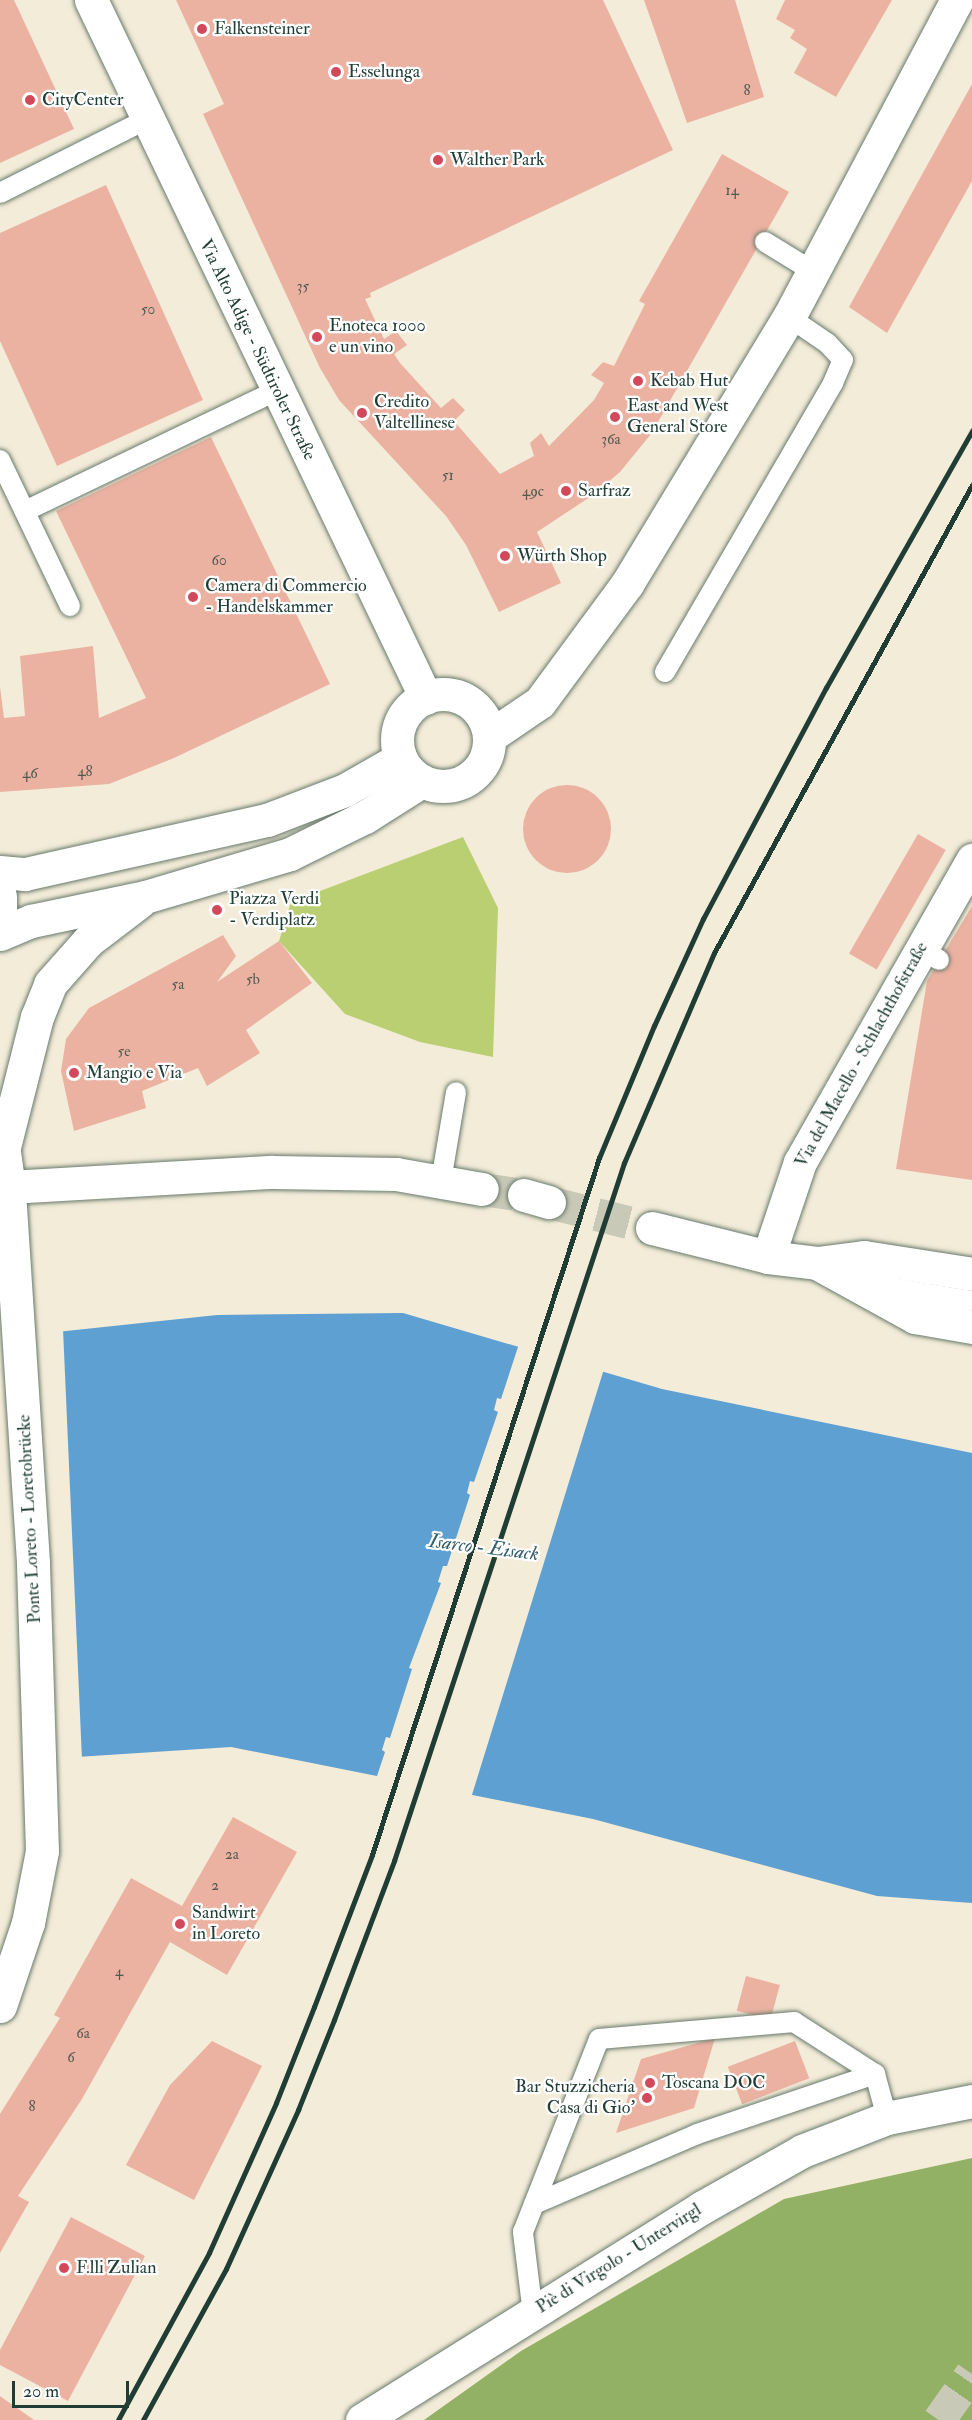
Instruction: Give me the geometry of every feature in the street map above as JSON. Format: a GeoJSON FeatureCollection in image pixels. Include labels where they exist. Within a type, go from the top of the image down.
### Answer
{"type":"FeatureCollection","features":[{"type":"Feature","properties":{"kind":"street","name":"Via Alto Adige - Südtiroler Straße"},"geometry":{"type":"LineString","coordinates":[[91,0],[276,391],[426,698]]}},
{"type":"Feature","properties":{"kind":"street"},"geometry":{"type":"LineString","coordinates":[[490,736],[540,702],[572,663],[627,584],[789,317],[957,0]]}},
{"type":"Feature","properties":{"kind":"street"},"geometry":{"type":"LineString","coordinates":[[444,694],[467,702],[485,720],[490,736],[487,756],[477,773],[460,783],[441,786],[411,770],[398,744],[401,723],[414,705],[426,698],[444,694]]}},
{"type":"Feature","properties":{"kind":"street"},"geometry":{"type":"LineString","coordinates":[[0,872],[36,872],[267,820],[345,790],[411,770]]}},
{"type":"Feature","properties":{"kind":"street"},"geometry":{"type":"LineString","coordinates":[[0,934],[31,921],[145,897],[290,854],[366,817],[411,770]]}},
{"type":"Feature","properties":{"kind":"street","name":"Via del Macello - Schlachthofstraße"},"geometry":{"type":"LineString","coordinates":[[768,1257],[800,1162],[930,954],[972,860]]}},
{"type":"Feature","properties":{"kind":"street"},"geometry":{"type":"LineString","coordinates":[[0,896],[0,926]]}},
{"type":"Feature","properties":{"kind":"street"},"geometry":{"type":"LineString","coordinates":[[2,1136],[37,1017],[50,984],[88,941],[145,897]]}},
{"type":"Feature","properties":{"kind":"street","name":"Ponte Loreto - Loretobrücke"},"geometry":{"type":"LineString","coordinates":[[0,2006],[28,1923],[42,1851],[20,1316],[9,1187],[2,1136]]}},
{"type":"Feature","properties":{"kind":"street"},"geometry":{"type":"LineString","coordinates":[[9,1187],[273,1172],[396,1174],[482,1189]]}},
{"type":"Feature","properties":{"kind":"street"},"geometry":{"type":"LineString","coordinates":[[652,1228],[768,1257],[817,1263],[864,1257],[972,1274]]}},
{"type":"Feature","properties":{"kind":"street"},"geometry":{"type":"LineString","coordinates":[[817,1263],[915,1317],[972,1327]]}},
{"type":"Feature","properties":{"kind":"street","name":"Piè di Virgolo - Untervirgl"},"geometry":{"type":"LineString","coordinates":[[362,2420],[700,2208],[802,2151],[887,2118],[972,2101]]}},
{"type":"Feature","properties":{"kind":"lane"},"geometry":{"type":"LineString","coordinates":[[0,193],[147,119]]}},
{"type":"Feature","properties":{"kind":"lane"},"geometry":{"type":"LineString","coordinates":[[765,242],[814,272]]}},
{"type":"Feature","properties":{"kind":"lane"},"geometry":{"type":"LineString","coordinates":[[665,672],[843,360],[827,343],[789,317]]}},
{"type":"Feature","properties":{"kind":"lane"},"geometry":{"type":"LineString","coordinates":[[25,511],[276,391]]}},
{"type":"Feature","properties":{"kind":"lane"},"geometry":{"type":"LineString","coordinates":[[0,460],[70,606]]}},
{"type":"Feature","properties":{"kind":"lane"},"geometry":{"type":"LineString","coordinates":[[441,1181],[456,1092]]}},
{"type":"Feature","properties":{"kind":"lane"},"geometry":{"type":"LineString","coordinates":[[850,1281],[972,1301]]}},
{"type":"Feature","properties":{"kind":"lane"},"geometry":{"type":"LineString","coordinates":[[533,2314],[523,2232],[599,2039],[794,2022],[875,2074],[887,2118]]}},
{"type":"Feature","properties":{"kind":"lane"},"geometry":{"type":"LineString","coordinates":[[534,2204],[697,2134],[875,2074]]}},
{"type":"Feature","properties":{"kind":"green space"},"geometry":{"type":"Polygon","coordinates":[[[463,837],[498,908],[493,1057],[420,1042],[345,1014],[279,941],[291,902],[463,837]]]}},
{"type":"Feature","properties":{"kind":"green space"},"geometry":{"type":"Polygon","coordinates":[[[972,2158],[972,2420],[424,2420],[521,2351],[784,2199],[972,2158]]]}},
{"type":"Feature","properties":{"kind":"water","name":"Isarco - Eisack"},"geometry":{"type":"Polygon","coordinates":[[[403,1313],[662,1389],[972,1453],[972,1903],[877,1896],[593,1819],[231,1747],[0,1762],[0,1338],[217,1315],[403,1313]]]}},
{"type":"Feature","properties":{"kind":"pier"},"geometry":{"type":"Polygon","coordinates":[[[63,1329],[82,1760],[0,1765],[0,1335],[63,1329]]]}},
{"type":"Feature","properties":{"kind":"pier"},"geometry":{"type":"Polygon","coordinates":[[[519,1344],[604,1369],[471,1798],[376,1779],[385,1752],[382,1750],[386,1737],[390,1738],[412,1669],[409,1668],[441,1583],[438,1582],[443,1566],[447,1566],[470,1495],[467,1493],[470,1481],[474,1482],[498,1412],[494,1410],[497,1398],[501,1399],[519,1344]]]}},
{"type":"Feature","properties":{"kind":"building","name":"CityCenter"},"geometry":{"type":"Polygon","coordinates":[[[0,0],[14,0],[74,129],[0,163],[0,0]]]}},
{"type":"Feature","properties":{"kind":"building","name":"Walther Park"},"geometry":{"type":"Polygon","coordinates":[[[176,0],[603,0],[673,150],[370,293],[371,297],[365,299],[384,339],[396,331],[407,345],[394,354],[400,363],[441,408],[453,398],[465,410],[454,421],[500,474],[534,456],[530,443],[541,433],[549,446],[594,400],[604,383],[591,375],[603,362],[614,366],[645,304],[639,301],[722,154],[789,192],[651,434],[620,472],[593,495],[537,532],[561,583],[499,612],[466,545],[446,516],[339,400],[320,368],[203,114],[224,104],[176,0]]]}},
{"type":"Feature","properties":{"kind":"building"},"geometry":{"type":"Polygon","coordinates":[[[644,0],[735,0],[764,97],[687,123],[644,0]]]}},
{"type":"Feature","properties":{"kind":"building"},"geometry":{"type":"Polygon","coordinates":[[[785,0],[892,0],[836,97],[794,73],[807,49],[790,38],[795,30],[776,19],[785,0]]]}},
{"type":"Feature","properties":{"kind":"building"},"geometry":{"type":"Polygon","coordinates":[[[972,84],[972,181],[887,333],[849,307],[972,84]]]}},
{"type":"Feature","properties":{"kind":"building"},"geometry":{"type":"Polygon","coordinates":[[[106,185],[203,400],[57,466],[0,341],[0,233],[106,185]]]}},
{"type":"Feature","properties":{"kind":"building","name":"Camera di Commercio - Handelskammer"},"geometry":{"type":"Polygon","coordinates":[[[211,437],[330,684],[174,758],[109,784],[0,792],[0,687],[4,718],[25,716],[20,656],[93,646],[99,718],[146,698],[56,511],[211,437]]]}},
{"type":"Feature","properties":{"kind":"building"},"geometry":{"type":"Polygon","coordinates":[[[567,785],[584,789],[598,798],[607,812],[611,829],[607,846],[598,860],[584,869],[567,873],[550,869],[536,860],[527,846],[523,829],[527,812],[536,798],[550,789],[567,785]]]}},
{"type":"Feature","properties":{"kind":"building"},"geometry":{"type":"Polygon","coordinates":[[[918,834],[946,850],[877,970],[849,954],[918,834]]]}},
{"type":"Feature","properties":{"kind":"building"},"geometry":{"type":"Polygon","coordinates":[[[972,906],[972,1180],[896,1169],[927,981],[972,906]]]}},
{"type":"Feature","properties":{"kind":"building"},"geometry":{"type":"Polygon","coordinates":[[[223,935],[236,956],[217,982],[279,941],[312,983],[246,1030],[260,1053],[207,1086],[198,1068],[142,1091],[146,1108],[74,1131],[61,1071],[66,1039],[89,1008],[223,935]]]}},
{"type":"Feature","properties":{"kind":"building","name":"Sandwirt in Loreto"},"geometry":{"type":"Polygon","coordinates":[[[233,1817],[297,1852],[227,1975],[170,1942],[82,2099],[18,2196],[29,2202],[0,2253],[0,2114],[60,2018],[54,2015],[131,1878],[182,1906],[233,1817]]]}},
{"type":"Feature","properties":{"kind":"building"},"geometry":{"type":"Polygon","coordinates":[[[746,1976],[780,1985],[770,2020],[737,2011],[746,1976]]]}},
{"type":"Feature","properties":{"kind":"building"},"geometry":{"type":"Polygon","coordinates":[[[715,2038],[694,2108],[616,2133],[641,2059],[715,2038]]]}},
{"type":"Feature","properties":{"kind":"building"},"geometry":{"type":"Polygon","coordinates":[[[212,2041],[262,2066],[194,2200],[126,2165],[170,2085],[212,2041]]]}},
{"type":"Feature","properties":{"kind":"building"},"geometry":{"type":"Polygon","coordinates":[[[795,2041],[809,2078],[742,2104],[728,2067],[795,2041]]]}},
{"type":"Feature","properties":{"kind":"building"},"geometry":{"type":"Polygon","coordinates":[[[71,2217],[145,2256],[68,2401],[0,2365],[0,2350],[71,2217]]]}},
{"type":"Feature","properties":{"kind":"building"},"geometry":{"type":"Polygon","coordinates":[[[0,2396],[34,2420],[0,2420],[0,2396]]]}},
{"type":"Feature","properties":{"kind":"tunnel"},"geometry":{"type":"LineString","coordinates":[[482,1189],[524,1195]]}},
{"type":"Feature","properties":{"kind":"tunnel"},"geometry":{"type":"LineString","coordinates":[[549,1202],[652,1228]]}},
{"type":"Feature","properties":{"kind":"tunnel"},"geometry":{"type":"LineString","coordinates":[[939,2420],[972,2373]]}},
{"type":"Feature","properties":{"kind":"railway"},"geometry":{"type":"LineString","coordinates":[[118,2420],[209,2253],[276,2103],[314,2007],[372,1855],[599,1158],[654,1026],[703,919],[826,688],[972,431]]}},
{"type":"Feature","properties":{"kind":"railway"},"geometry":{"type":"LineString","coordinates":[[143,2420],[226,2269],[298,2110],[334,2020],[394,1861],[624,1163],[714,953],[972,485]]}},
{"type":"Feature","properties":{"kind":"place","name":"Falkensteiner"},"geometry":{"type":"Point","coordinates":[202,29]}},
{"type":"Feature","properties":{"kind":"place","name":"Esselunga"},"geometry":{"type":"Point","coordinates":[336,72]}},
{"type":"Feature","properties":{"kind":"place","name":"CityCenter"},"geometry":{"type":"Point","coordinates":[30,100]}},
{"type":"Feature","properties":{"kind":"place","name":"Walther Park"},"geometry":{"type":"Point","coordinates":[438,160]}},
{"type":"Feature","properties":{"kind":"place","name":"Enoteca 1000 e un vino"},"geometry":{"type":"Point","coordinates":[317,337]}},
{"type":"Feature","properties":{"kind":"place","name":"Kebab Hut"},"geometry":{"type":"Point","coordinates":[638,381]}},
{"type":"Feature","properties":{"kind":"place","name":"Credito Valtellinese"},"geometry":{"type":"Point","coordinates":[362,413]}},
{"type":"Feature","properties":{"kind":"place","name":"East and West General Store"},"geometry":{"type":"Point","coordinates":[615,417]}},
{"type":"Feature","properties":{"kind":"place","name":"Sarfraz"},"geometry":{"type":"Point","coordinates":[566,491]}},
{"type":"Feature","properties":{"kind":"place","name":"Würth Shop"},"geometry":{"type":"Point","coordinates":[505,556]}},
{"type":"Feature","properties":{"kind":"place","name":"Camera di Commercio - Handelskammer"},"geometry":{"type":"Point","coordinates":[193,597]}},
{"type":"Feature","properties":{"kind":"place","name":"Piazza Verdi - Verdiplatz"},"geometry":{"type":"Point","coordinates":[217,910]}},
{"type":"Feature","properties":{"kind":"place","name":"Mangio e Via"},"geometry":{"type":"Point","coordinates":[74,1073]}},
{"type":"Feature","properties":{"kind":"place","name":"Sandwirt in Loreto"},"geometry":{"type":"Point","coordinates":[180,1924]}},
{"type":"Feature","properties":{"kind":"place","name":"Toscana DOC"},"geometry":{"type":"Point","coordinates":[650,2083]}},
{"type":"Feature","properties":{"kind":"place","name":"Bar Stuzzicheria Casa di Gio'"},"geometry":{"type":"Point","coordinates":[647,2098]}},
{"type":"Feature","properties":{"kind":"place","name":"F.lli Zulian"},"geometry":{"type":"Point","coordinates":[64,2268]}}]}
